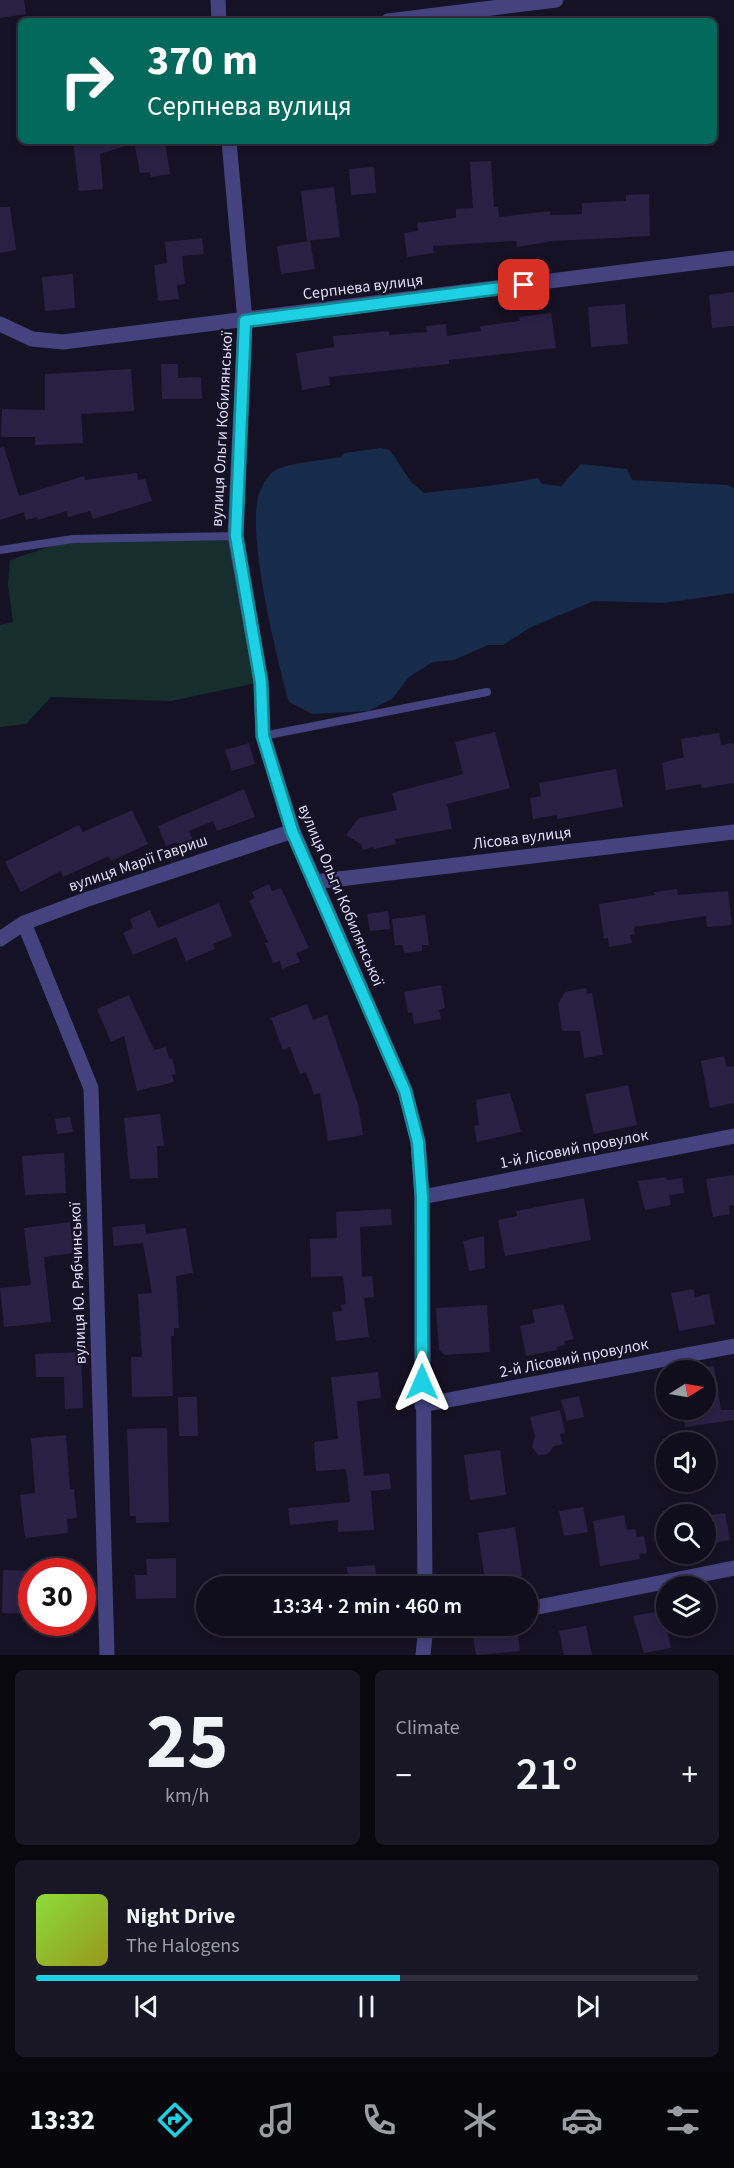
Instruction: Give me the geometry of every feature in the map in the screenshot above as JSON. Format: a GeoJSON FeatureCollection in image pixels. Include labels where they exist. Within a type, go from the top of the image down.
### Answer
{"type":"FeatureCollection","features":[{"type":"Feature","properties":{"kind":"street"},"geometry":{"type":"LineString","coordinates":[[218,0],[219,18]]}},
{"type":"Feature","properties":{"kind":"street"},"geometry":{"type":"LineString","coordinates":[[409,18],[524,2],[556,0]]}},
{"type":"Feature","properties":{"kind":"street","name":"вулиця Ольги Кобилянської"},"geometry":{"type":"LineString","coordinates":[[229,144],[245,321],[236,536],[261,682],[263,736],[292,831],[405,1091],[418,1142],[422,1197],[425,1576]]}},
{"type":"Feature","properties":{"kind":"street","name":"Серпнева вулиця"},"geometry":{"type":"LineString","coordinates":[[0,324],[32,339],[63,342],[734,258]]}},
{"type":"Feature","properties":{"kind":"street","name":"вулиця Марії Гавриш"},"geometry":{"type":"LineString","coordinates":[[0,939],[24,923],[85,900],[292,831]]}},
{"type":"Feature","properties":{"kind":"street","name":"Лісова вулиця"},"geometry":{"type":"LineString","coordinates":[[314,882],[734,832]]}},
{"type":"Feature","properties":{"kind":"street","name":"вулиця Ю. Рябчинської"},"geometry":{"type":"LineString","coordinates":[[24,923],[91,1088],[107,1655]]}},
{"type":"Feature","properties":{"kind":"street","name":"1-й Лісовий провулок"},"geometry":{"type":"LineString","coordinates":[[422,1197],[734,1136]]}},
{"type":"Feature","properties":{"kind":"street","name":"2-й Лісовий провулок"},"geometry":{"type":"LineString","coordinates":[[422,1405],[734,1346]]}},
{"type":"Feature","properties":{"kind":"street"},"geometry":{"type":"LineString","coordinates":[[538,1607],[734,1568]]}},
{"type":"Feature","properties":{"kind":"street"},"geometry":{"type":"LineString","coordinates":[[423,1655],[425,1636]]}},
{"type":"Feature","properties":{"kind":"lane"},"geometry":{"type":"LineString","coordinates":[[0,550],[73,539],[236,536]]}},
{"type":"Feature","properties":{"kind":"lane"},"geometry":{"type":"LineString","coordinates":[[263,736],[487,692]]}},
{"type":"Feature","properties":{"kind":"green space"},"geometry":{"type":"Polygon","coordinates":[[[235,536],[261,682],[171,701],[51,697],[26,724],[0,727],[0,625],[13,622],[8,585],[10,560],[73,539],[235,536]]]}},
{"type":"Feature","properties":{"kind":"water"},"geometry":{"type":"Polygon","coordinates":[[[381,448],[390,450],[411,482],[424,493],[538,478],[542,484],[561,486],[581,464],[627,469],[632,480],[727,485],[734,488],[734,593],[664,603],[594,601],[531,627],[503,645],[488,645],[454,660],[433,662],[409,677],[392,699],[368,711],[312,714],[289,702],[277,657],[260,566],[256,513],[259,494],[263,484],[279,468],[341,457],[344,453],[381,448]]]}},
{"type":"Feature","properties":{"kind":"building"},"geometry":{"type":"Polygon","coordinates":[[[0,0],[24,0],[26,14],[0,18],[0,0]]]}},
{"type":"Feature","properties":{"kind":"building"},"geometry":{"type":"Polygon","coordinates":[[[73,144],[131,144],[100,154],[103,189],[79,191],[73,144]]]}},
{"type":"Feature","properties":{"kind":"building"},"geometry":{"type":"Polygon","coordinates":[[[135,144],[165,144],[170,174],[151,177],[150,172],[140,173],[135,144]]]}},
{"type":"Feature","properties":{"kind":"building"},"geometry":{"type":"Polygon","coordinates":[[[491,161],[494,207],[498,207],[499,217],[550,211],[550,215],[582,214],[582,203],[626,201],[626,195],[649,194],[650,236],[553,241],[517,247],[516,241],[433,246],[434,253],[407,257],[404,233],[418,231],[417,223],[456,218],[456,209],[473,208],[470,162],[491,161]]]}},
{"type":"Feature","properties":{"kind":"building"},"geometry":{"type":"Polygon","coordinates":[[[374,167],[376,193],[351,195],[349,169],[374,167]]]}},
{"type":"Feature","properties":{"kind":"building"},"geometry":{"type":"Polygon","coordinates":[[[334,187],[340,237],[307,241],[301,191],[334,187]]]}},
{"type":"Feature","properties":{"kind":"building"},"geometry":{"type":"Polygon","coordinates":[[[0,207],[10,207],[16,250],[0,253],[0,207]]]}},
{"type":"Feature","properties":{"kind":"building"},"geometry":{"type":"Polygon","coordinates":[[[202,238],[204,254],[182,256],[185,284],[177,285],[179,299],[158,301],[154,265],[167,263],[165,242],[202,238]]]}},
{"type":"Feature","properties":{"kind":"building"},"geometry":{"type":"Polygon","coordinates":[[[310,241],[315,269],[281,274],[277,246],[310,241]]]}},
{"type":"Feature","properties":{"kind":"building"},"geometry":{"type":"Polygon","coordinates":[[[73,274],[75,308],[45,311],[42,277],[73,274]]]}},
{"type":"Feature","properties":{"kind":"building"},"geometry":{"type":"Polygon","coordinates":[[[734,292],[734,326],[712,328],[709,295],[734,292]]]}},
{"type":"Feature","properties":{"kind":"building"},"geometry":{"type":"Polygon","coordinates":[[[625,304],[628,344],[591,347],[588,307],[625,304]]]}},
{"type":"Feature","properties":{"kind":"building"},"geometry":{"type":"Polygon","coordinates":[[[551,313],[556,348],[449,360],[449,364],[329,377],[330,385],[302,390],[296,353],[334,347],[333,336],[389,331],[389,335],[427,332],[426,326],[446,324],[447,336],[481,331],[480,326],[520,321],[519,317],[551,313]]]}},
{"type":"Feature","properties":{"kind":"building"},"geometry":{"type":"Polygon","coordinates":[[[161,364],[178,364],[178,378],[201,377],[202,399],[162,399],[161,364]]]}},
{"type":"Feature","properties":{"kind":"building"},"geometry":{"type":"Polygon","coordinates":[[[131,369],[134,411],[81,414],[83,443],[35,445],[35,437],[1,437],[2,409],[45,410],[45,374],[131,369]]]}},
{"type":"Feature","properties":{"kind":"building"},"geometry":{"type":"Polygon","coordinates":[[[4,447],[19,496],[84,476],[85,480],[137,473],[138,480],[145,479],[152,501],[93,519],[90,511],[68,517],[67,511],[38,520],[37,517],[26,520],[24,512],[0,520],[0,448],[4,447]]]}},
{"type":"Feature","properties":{"kind":"building"},"geometry":{"type":"Polygon","coordinates":[[[495,732],[510,788],[447,804],[452,829],[395,839],[396,844],[363,850],[361,844],[346,835],[359,818],[397,810],[392,793],[463,774],[455,742],[495,732]]]}},
{"type":"Feature","properties":{"kind":"building"},"geometry":{"type":"Polygon","coordinates":[[[719,733],[721,745],[734,743],[734,783],[702,788],[701,784],[666,790],[662,763],[684,757],[681,739],[719,733]]]}},
{"type":"Feature","properties":{"kind":"building"},"geometry":{"type":"Polygon","coordinates":[[[249,743],[255,764],[232,771],[225,750],[249,743]]]}},
{"type":"Feature","properties":{"kind":"building"},"geometry":{"type":"Polygon","coordinates":[[[616,769],[623,807],[557,819],[557,815],[533,819],[530,798],[541,796],[539,783],[616,769]]]}},
{"type":"Feature","properties":{"kind":"building"},"geometry":{"type":"Polygon","coordinates":[[[244,789],[255,817],[217,831],[213,821],[189,831],[196,848],[182,854],[177,842],[166,846],[158,826],[244,789]]]}},
{"type":"Feature","properties":{"kind":"building"},"geometry":{"type":"Polygon","coordinates":[[[132,810],[148,844],[111,861],[109,856],[63,877],[61,871],[21,892],[5,862],[79,825],[83,832],[132,810]]]}},
{"type":"Feature","properties":{"kind":"building"},"geometry":{"type":"Polygon","coordinates":[[[269,884],[272,891],[281,888],[309,948],[296,953],[300,962],[282,969],[280,961],[273,963],[265,943],[268,942],[249,901],[255,898],[252,892],[269,884]]]}},
{"type":"Feature","properties":{"kind":"building"},"geometry":{"type":"Polygon","coordinates":[[[677,889],[678,895],[728,891],[732,925],[707,927],[706,916],[634,927],[635,934],[630,935],[632,943],[609,947],[608,938],[604,939],[599,904],[677,889]]]}},
{"type":"Feature","properties":{"kind":"building"},"geometry":{"type":"Polygon","coordinates":[[[219,903],[232,936],[213,944],[215,949],[186,961],[176,937],[133,955],[123,933],[133,928],[130,919],[150,910],[158,928],[219,903]]]}},
{"type":"Feature","properties":{"kind":"building"},"geometry":{"type":"Polygon","coordinates":[[[388,911],[390,929],[370,931],[367,914],[388,911]]]}},
{"type":"Feature","properties":{"kind":"building"},"geometry":{"type":"Polygon","coordinates":[[[425,915],[429,945],[422,945],[422,951],[404,953],[403,945],[395,945],[392,919],[425,915]]]}},
{"type":"Feature","properties":{"kind":"building"},"geometry":{"type":"Polygon","coordinates":[[[441,985],[445,1008],[439,1010],[441,1019],[414,1024],[412,1012],[408,1013],[404,992],[441,985]]]}},
{"type":"Feature","properties":{"kind":"building"},"geometry":{"type":"Polygon","coordinates":[[[586,988],[587,994],[592,993],[603,1055],[584,1058],[580,1031],[562,1031],[558,1004],[565,992],[586,988]]]}},
{"type":"Feature","properties":{"kind":"building"},"geometry":{"type":"Polygon","coordinates":[[[129,995],[154,1050],[166,1047],[169,1059],[172,1058],[176,1074],[172,1075],[174,1082],[137,1091],[124,1036],[111,1042],[97,1009],[129,995]]]}},
{"type":"Feature","properties":{"kind":"building"},"geometry":{"type":"Polygon","coordinates":[[[307,1004],[313,1020],[327,1015],[358,1104],[363,1135],[328,1141],[320,1093],[314,1095],[306,1072],[300,1074],[290,1047],[283,1050],[271,1018],[307,1004]]]}},
{"type":"Feature","properties":{"kind":"building"},"geometry":{"type":"Polygon","coordinates":[[[724,1056],[727,1067],[734,1066],[734,1103],[710,1108],[701,1061],[724,1056]]]}},
{"type":"Feature","properties":{"kind":"building"},"geometry":{"type":"Polygon","coordinates":[[[628,1085],[637,1125],[594,1134],[585,1094],[628,1085]]]}},
{"type":"Feature","properties":{"kind":"building"},"geometry":{"type":"Polygon","coordinates":[[[510,1093],[521,1132],[477,1142],[474,1126],[479,1125],[476,1100],[510,1093]]]}},
{"type":"Feature","properties":{"kind":"building"},"geometry":{"type":"Polygon","coordinates":[[[160,1114],[164,1146],[157,1146],[158,1178],[130,1179],[124,1118],[160,1114]]]}},
{"type":"Feature","properties":{"kind":"building"},"geometry":{"type":"Polygon","coordinates":[[[70,1117],[73,1132],[57,1134],[55,1119],[70,1117]]]}},
{"type":"Feature","properties":{"kind":"building"},"geometry":{"type":"Polygon","coordinates":[[[64,1153],[66,1193],[25,1195],[22,1156],[64,1153]]]}},
{"type":"Feature","properties":{"kind":"building"},"geometry":{"type":"Polygon","coordinates":[[[734,1175],[734,1205],[729,1206],[730,1214],[713,1217],[706,1179],[734,1175]]]}},
{"type":"Feature","properties":{"kind":"building"},"geometry":{"type":"Polygon","coordinates":[[[666,1177],[667,1180],[682,1178],[684,1193],[669,1195],[671,1205],[645,1210],[638,1181],[666,1177]]]}},
{"type":"Feature","properties":{"kind":"building"},"geometry":{"type":"Polygon","coordinates":[[[584,1198],[591,1240],[505,1256],[498,1220],[517,1216],[516,1211],[584,1198]]]}},
{"type":"Feature","properties":{"kind":"building"},"geometry":{"type":"Polygon","coordinates":[[[391,1209],[392,1225],[360,1227],[362,1277],[372,1276],[374,1297],[364,1298],[369,1337],[336,1341],[332,1312],[342,1311],[341,1305],[346,1304],[343,1276],[311,1277],[310,1239],[337,1238],[336,1212],[391,1209]]]}},
{"type":"Feature","properties":{"kind":"building"},"geometry":{"type":"Polygon","coordinates":[[[70,1222],[74,1253],[44,1257],[51,1322],[4,1327],[0,1288],[31,1285],[24,1228],[70,1222]]]}},
{"type":"Feature","properties":{"kind":"building"},"geometry":{"type":"Polygon","coordinates":[[[145,1224],[146,1234],[186,1228],[193,1273],[176,1276],[179,1328],[174,1328],[174,1336],[171,1336],[173,1396],[132,1397],[131,1357],[142,1357],[138,1294],[152,1293],[143,1243],[114,1246],[112,1227],[145,1224]]]}},
{"type":"Feature","properties":{"kind":"building"},"geometry":{"type":"Polygon","coordinates":[[[484,1236],[485,1268],[469,1271],[463,1241],[484,1236]]]}},
{"type":"Feature","properties":{"kind":"building"},"geometry":{"type":"Polygon","coordinates":[[[694,1289],[695,1297],[709,1294],[715,1324],[679,1331],[671,1293],[694,1289]]]}},
{"type":"Feature","properties":{"kind":"building"},"geometry":{"type":"Polygon","coordinates":[[[563,1304],[574,1339],[564,1341],[565,1345],[556,1347],[557,1350],[526,1356],[520,1326],[535,1323],[532,1310],[563,1304]]]}},
{"type":"Feature","properties":{"kind":"building"},"geometry":{"type":"Polygon","coordinates":[[[487,1305],[490,1352],[445,1355],[439,1350],[436,1308],[487,1305]]]}},
{"type":"Feature","properties":{"kind":"building"},"geometry":{"type":"Polygon","coordinates":[[[81,1352],[83,1408],[65,1409],[64,1377],[36,1377],[35,1354],[81,1352]]]}},
{"type":"Feature","properties":{"kind":"building"},"geometry":{"type":"Polygon","coordinates":[[[378,1372],[381,1398],[357,1401],[364,1476],[389,1473],[391,1489],[371,1491],[374,1530],[338,1532],[338,1520],[290,1525],[288,1508],[350,1502],[346,1469],[316,1471],[314,1442],[338,1439],[331,1377],[378,1372]]]}},
{"type":"Feature","properties":{"kind":"building"},"geometry":{"type":"Polygon","coordinates":[[[716,1379],[721,1410],[734,1410],[734,1420],[685,1427],[684,1420],[716,1420],[716,1379]]]}},
{"type":"Feature","properties":{"kind":"building"},"geometry":{"type":"Polygon","coordinates":[[[579,1396],[584,1417],[567,1421],[561,1400],[579,1396]]]}},
{"type":"Feature","properties":{"kind":"building"},"geometry":{"type":"Polygon","coordinates":[[[178,1397],[197,1397],[198,1436],[179,1436],[178,1397]]]}},
{"type":"Feature","properties":{"kind":"building"},"geometry":{"type":"Polygon","coordinates":[[[560,1410],[565,1433],[560,1434],[563,1444],[554,1446],[548,1454],[538,1455],[532,1447],[535,1436],[530,1417],[560,1410]]]}},
{"type":"Feature","properties":{"kind":"building"},"geometry":{"type":"Polygon","coordinates":[[[167,1428],[169,1522],[136,1523],[136,1516],[130,1516],[127,1429],[167,1428]]]}},
{"type":"Feature","properties":{"kind":"building"},"geometry":{"type":"Polygon","coordinates":[[[66,1435],[70,1489],[74,1489],[77,1518],[67,1519],[68,1533],[25,1538],[20,1495],[35,1493],[31,1438],[66,1435]]]}},
{"type":"Feature","properties":{"kind":"building"},"geometry":{"type":"Polygon","coordinates":[[[500,1450],[506,1495],[470,1500],[464,1455],[500,1450]]]}},
{"type":"Feature","properties":{"kind":"building"},"geometry":{"type":"Polygon","coordinates":[[[583,1507],[588,1532],[564,1536],[559,1511],[583,1507]]]}},
{"type":"Feature","properties":{"kind":"building"},"geometry":{"type":"Polygon","coordinates":[[[725,1513],[730,1540],[716,1542],[716,1514],[725,1513]]]}},
{"type":"Feature","properties":{"kind":"building"},"geometry":{"type":"Polygon","coordinates":[[[624,1515],[627,1530],[635,1529],[637,1537],[644,1536],[647,1553],[639,1554],[640,1559],[600,1566],[593,1521],[624,1515]]]}},
{"type":"Feature","properties":{"kind":"building"},"geometry":{"type":"Polygon","coordinates":[[[515,1527],[522,1576],[484,1576],[478,1533],[515,1527]]]}},
{"type":"Feature","properties":{"kind":"building"},"geometry":{"type":"Polygon","coordinates":[[[176,1558],[176,1598],[136,1599],[135,1575],[147,1575],[146,1559],[176,1558]]]}},
{"type":"Feature","properties":{"kind":"building"},"geometry":{"type":"Polygon","coordinates":[[[375,1565],[376,1576],[348,1576],[347,1567],[375,1565]]]}},
{"type":"Feature","properties":{"kind":"building"},"geometry":{"type":"Polygon","coordinates":[[[3,1570],[18,1571],[18,1614],[2,1613],[3,1570]]]}},
{"type":"Feature","properties":{"kind":"building"},"geometry":{"type":"Polygon","coordinates":[[[656,1612],[656,1636],[668,1636],[671,1648],[644,1653],[633,1616],[656,1612]]]}},
{"type":"Feature","properties":{"kind":"building"},"geometry":{"type":"Polygon","coordinates":[[[586,1626],[592,1655],[564,1655],[559,1631],[586,1626]]]}},
{"type":"Feature","properties":{"kind":"building"},"geometry":{"type":"Polygon","coordinates":[[[518,1636],[520,1651],[476,1655],[473,1637],[518,1636]]]}},
{"type":"Feature","properties":{"kind":"route"},"geometry":{"type":"LineString","coordinates":[[422,1382],[422,1197],[418,1142],[405,1091],[292,831],[263,736],[261,682],[236,536],[245,321],[524,285]]}}]}
